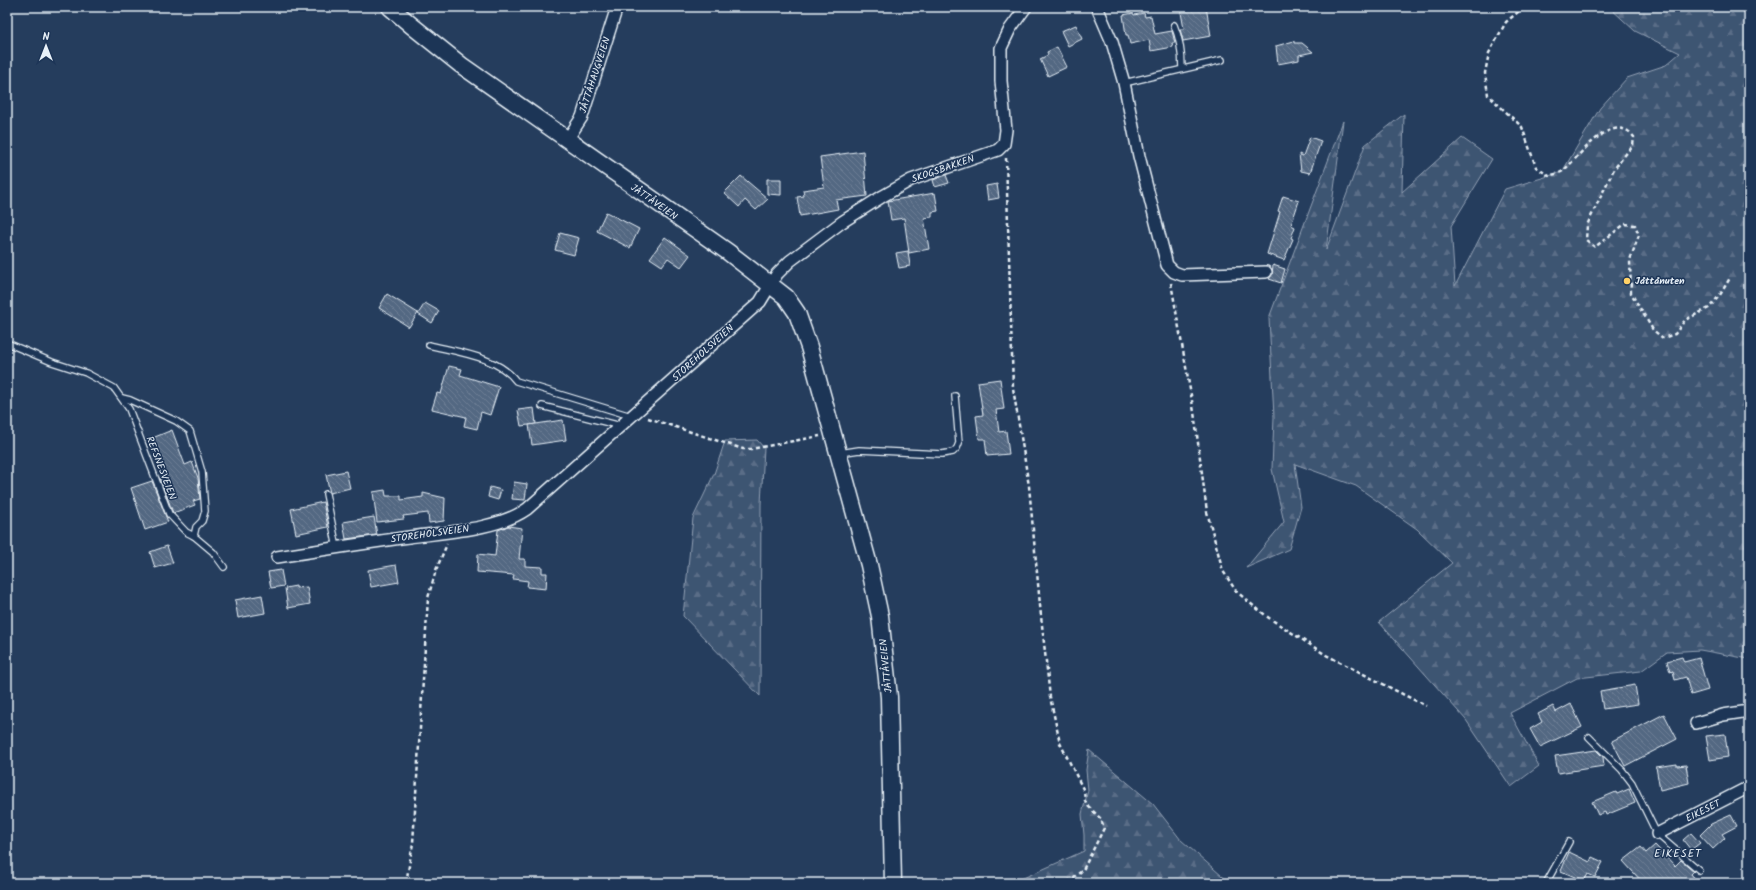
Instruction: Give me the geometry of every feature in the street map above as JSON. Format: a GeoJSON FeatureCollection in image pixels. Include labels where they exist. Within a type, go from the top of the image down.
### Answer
{"type":"FeatureCollection","features":[{"type":"Feature","properties":{"kind":"main road","name":"JÅTTÅVEIEN"},"geometry":{"type":"LineString","coordinates":[[390,7],[411,26],[461,65],[728,252],[786,297],[797,313],[809,347],[869,565],[880,616],[889,697],[892,883]]}},
{"type":"Feature","properties":{"kind":"street","name":"JÅTTÅHAUGVEIEN"},"geometry":{"type":"LineString","coordinates":[[567,140],[582,117],[617,7]]}},
{"type":"Feature","properties":{"kind":"street"},"geometry":{"type":"LineString","coordinates":[[1004,144],[1006,130],[1001,81],[1001,48],[1010,29],[1026,7]]}},
{"type":"Feature","properties":{"kind":"street"},"geometry":{"type":"LineString","coordinates":[[1097,7],[1112,42],[1124,83],[1139,156],[1167,265],[1174,272],[1182,275],[1266,272]]}},
{"type":"Feature","properties":{"kind":"street","name":"SKOGSBAKKEN"},"geometry":{"type":"LineString","coordinates":[[770,285],[777,274],[790,261],[842,222],[897,188],[911,180],[995,151],[1004,144]]}},
{"type":"Feature","properties":{"kind":"street","name":"STOREHOLSVEIEN"},"geometry":{"type":"LineString","coordinates":[[277,557],[411,537],[451,533],[508,519],[519,514],[621,426],[760,302],[770,285]]}},
{"type":"Feature","properties":{"kind":"street"},"geometry":{"type":"LineString","coordinates":[[1696,723],[1723,715],[1749,711]]}},
{"type":"Feature","properties":{"kind":"street","name":"EIKESET"},"geometry":{"type":"LineString","coordinates":[[1657,834],[1749,787]]}},
{"type":"Feature","properties":{"kind":"lane"},"geometry":{"type":"LineString","coordinates":[[1174,25],[1178,34],[1182,58],[1182,69]]}},
{"type":"Feature","properties":{"kind":"lane"},"geometry":{"type":"LineString","coordinates":[[1124,83],[1222,60]]}},
{"type":"Feature","properties":{"kind":"lane","name":"REFSNESVEIEN"},"geometry":{"type":"LineString","coordinates":[[7,343],[52,362],[90,375],[114,388],[129,409],[169,514],[186,532],[194,536],[213,552],[224,567]]}},
{"type":"Feature","properties":{"kind":"lane"},"geometry":{"type":"LineString","coordinates":[[429,345],[498,364],[513,376],[516,381],[633,414]]}},
{"type":"Feature","properties":{"kind":"lane"},"geometry":{"type":"LineString","coordinates":[[838,454],[859,450],[933,454],[953,452],[959,443],[955,396]]}},
{"type":"Feature","properties":{"kind":"lane","name":"REFSNESVEIEN"},"geometry":{"type":"LineString","coordinates":[[122,398],[130,400],[176,421],[190,431],[202,472],[205,511],[202,521],[196,527],[194,536]]}},
{"type":"Feature","properties":{"kind":"lane"},"geometry":{"type":"LineString","coordinates":[[542,406],[621,426]]}},
{"type":"Feature","properties":{"kind":"lane"},"geometry":{"type":"LineString","coordinates":[[326,494],[337,548]]}},
{"type":"Feature","properties":{"kind":"lane"},"geometry":{"type":"LineString","coordinates":[[1589,737],[1632,782],[1657,834],[1699,870]]}},
{"type":"Feature","properties":{"kind":"lane"},"geometry":{"type":"LineString","coordinates":[[1546,883],[1568,842]]}},
{"type":"Feature","properties":{"kind":"path"},"geometry":{"type":"LineString","coordinates":[[1524,7],[1506,22],[1489,53],[1485,73],[1488,95],[1522,127],[1536,167],[1549,176],[1562,172],[1587,146],[1605,132],[1616,129],[1628,130],[1634,137],[1633,145],[1614,169],[1600,197],[1587,225],[1586,240],[1595,248],[1625,224],[1635,225],[1640,235],[1630,260],[1631,293],[1653,330],[1663,338],[1675,334],[1685,320],[1709,308],[1720,295],[1730,278]]}},
{"type":"Feature","properties":{"kind":"path"},"geometry":{"type":"LineString","coordinates":[[1004,144],[1006,151],[1013,388],[1029,486],[1041,616],[1054,722],[1060,743],[1084,791],[1085,801],[1089,808],[1101,819],[1104,825],[1103,831],[1083,870],[1066,883]]}},
{"type":"Feature","properties":{"kind":"path"},"geometry":{"type":"LineString","coordinates":[[1167,265],[1194,412],[1207,512],[1223,571],[1227,578],[1236,591],[1250,604],[1315,647],[1426,706]]}},
{"type":"Feature","properties":{"kind":"path"},"geometry":{"type":"LineString","coordinates":[[633,414],[742,449],[751,449],[833,434]]}},
{"type":"Feature","properties":{"kind":"path"},"geometry":{"type":"LineString","coordinates":[[406,883],[413,843],[428,598],[436,570],[451,533]]}},
{"type":"Feature","properties":{"kind":"green space"},"geometry":{"type":"Polygon","coordinates":[[[1609,7],[1749,7],[1749,659],[1700,650],[1667,652],[1641,671],[1577,678],[1510,713],[1539,766],[1511,787],[1466,720],[1379,622],[1452,563],[1417,529],[1356,486],[1295,464],[1301,507],[1289,549],[1246,568],[1284,522],[1272,469],[1274,417],[1269,318],[1343,121],[1326,250],[1365,145],[1404,114],[1402,192],[1462,138],[1492,159],[1451,226],[1455,286],[1505,189],[1562,172],[1600,108],[1627,78],[1666,65],[1680,53],[1635,31],[1609,7]]]}},
{"type":"Feature","properties":{"kind":"green space"},"geometry":{"type":"Polygon","coordinates":[[[757,440],[764,448],[761,504],[760,696],[683,616],[693,518],[714,474],[725,441],[757,440]]]}},
{"type":"Feature","properties":{"kind":"green space"},"geometry":{"type":"Polygon","coordinates":[[[1089,750],[1153,804],[1181,840],[1230,883],[1012,883],[1084,851],[1082,814],[1088,790],[1086,770],[1089,750]]]}},
{"type":"Feature","properties":{"kind":"building"},"geometry":{"type":"Polygon","coordinates":[[[1180,7],[1206,7],[1211,36],[1183,41],[1180,29],[1184,29],[1180,7]]]}},
{"type":"Feature","properties":{"kind":"building"},"geometry":{"type":"Polygon","coordinates":[[[1133,13],[1134,15],[1144,13],[1145,17],[1151,16],[1155,34],[1172,31],[1175,43],[1172,43],[1173,47],[1151,51],[1149,40],[1130,44],[1128,35],[1126,35],[1123,15],[1133,13]]]}},
{"type":"Feature","properties":{"kind":"building"},"geometry":{"type":"Polygon","coordinates":[[[1076,25],[1082,39],[1068,46],[1061,31],[1076,25]]]}},
{"type":"Feature","properties":{"kind":"building"},"geometry":{"type":"Polygon","coordinates":[[[1294,41],[1294,43],[1302,43],[1313,52],[1299,55],[1299,60],[1278,64],[1276,46],[1294,41]]]}},
{"type":"Feature","properties":{"kind":"building"},"geometry":{"type":"Polygon","coordinates":[[[1057,47],[1067,67],[1048,76],[1040,59],[1048,55],[1047,52],[1057,47]]]}},
{"type":"Feature","properties":{"kind":"building"},"geometry":{"type":"Polygon","coordinates":[[[1310,137],[1321,141],[1310,173],[1301,171],[1299,154],[1303,156],[1310,137]]]}},
{"type":"Feature","properties":{"kind":"building"},"geometry":{"type":"Polygon","coordinates":[[[863,151],[867,196],[836,200],[838,209],[800,216],[797,197],[804,196],[803,190],[824,187],[820,157],[863,151]]]}},
{"type":"Feature","properties":{"kind":"building"},"geometry":{"type":"Polygon","coordinates":[[[946,175],[949,183],[935,187],[933,180],[946,175]]]}},
{"type":"Feature","properties":{"kind":"building"},"geometry":{"type":"Polygon","coordinates":[[[741,176],[768,199],[756,210],[745,200],[739,207],[724,193],[741,176]]]}},
{"type":"Feature","properties":{"kind":"building"},"geometry":{"type":"Polygon","coordinates":[[[767,179],[781,179],[781,195],[767,194],[767,179]]]}},
{"type":"Feature","properties":{"kind":"building"},"geometry":{"type":"Polygon","coordinates":[[[997,184],[999,198],[988,200],[986,186],[997,184]]]}},
{"type":"Feature","properties":{"kind":"building"},"geometry":{"type":"Polygon","coordinates":[[[935,193],[938,211],[932,212],[932,217],[924,218],[929,249],[909,253],[904,218],[891,220],[888,201],[935,193]]]}},
{"type":"Feature","properties":{"kind":"building"},"geometry":{"type":"Polygon","coordinates":[[[1283,196],[1299,201],[1291,225],[1295,227],[1291,238],[1293,239],[1284,260],[1267,254],[1280,212],[1278,211],[1283,196]]]}},
{"type":"Feature","properties":{"kind":"building"},"geometry":{"type":"Polygon","coordinates":[[[606,212],[639,229],[630,248],[597,231],[606,212]]]}},
{"type":"Feature","properties":{"kind":"building"},"geometry":{"type":"Polygon","coordinates":[[[560,233],[579,238],[574,255],[555,250],[560,233]]]}},
{"type":"Feature","properties":{"kind":"building"},"geometry":{"type":"Polygon","coordinates":[[[665,237],[690,255],[681,267],[668,258],[662,266],[650,258],[665,237]]]}},
{"type":"Feature","properties":{"kind":"building"},"geometry":{"type":"Polygon","coordinates":[[[908,251],[910,266],[899,268],[896,253],[908,251]]]}},
{"type":"Feature","properties":{"kind":"building"},"geometry":{"type":"Polygon","coordinates":[[[1273,265],[1285,269],[1281,283],[1269,279],[1272,275],[1273,265]]]}},
{"type":"Feature","properties":{"kind":"building"},"geometry":{"type":"Polygon","coordinates":[[[387,294],[418,313],[409,327],[379,308],[387,294]]]}},
{"type":"Feature","properties":{"kind":"building"},"geometry":{"type":"Polygon","coordinates":[[[425,303],[439,311],[432,323],[418,314],[425,303]]]}},
{"type":"Feature","properties":{"kind":"building"},"geometry":{"type":"Polygon","coordinates":[[[449,366],[462,369],[460,375],[499,387],[490,415],[481,412],[477,429],[464,426],[466,417],[432,409],[437,393],[441,394],[449,366]]]}},
{"type":"Feature","properties":{"kind":"building"},"geometry":{"type":"Polygon","coordinates":[[[1000,379],[1004,409],[996,410],[999,432],[1006,431],[1009,454],[987,456],[985,439],[979,439],[976,416],[983,415],[978,382],[1000,379]]]}},
{"type":"Feature","properties":{"kind":"building"},"geometry":{"type":"Polygon","coordinates":[[[534,408],[536,424],[521,426],[518,410],[534,408]]]}},
{"type":"Feature","properties":{"kind":"building"},"geometry":{"type":"Polygon","coordinates":[[[563,420],[566,440],[532,445],[529,425],[563,420]]]}},
{"type":"Feature","properties":{"kind":"building"},"geometry":{"type":"Polygon","coordinates":[[[172,430],[185,465],[192,462],[198,478],[200,499],[193,501],[195,505],[173,513],[160,478],[164,477],[150,439],[172,430]]]}},
{"type":"Feature","properties":{"kind":"building"},"geometry":{"type":"Polygon","coordinates":[[[346,471],[350,488],[330,493],[326,475],[346,471]]]}},
{"type":"Feature","properties":{"kind":"building"},"geometry":{"type":"Polygon","coordinates":[[[152,481],[168,522],[145,530],[131,488],[152,481]]]}},
{"type":"Feature","properties":{"kind":"building"},"geometry":{"type":"Polygon","coordinates":[[[514,482],[527,484],[525,500],[512,499],[514,482]]]}},
{"type":"Feature","properties":{"kind":"building"},"geometry":{"type":"Polygon","coordinates":[[[490,487],[501,490],[498,500],[488,497],[490,487]]]}},
{"type":"Feature","properties":{"kind":"building"},"geometry":{"type":"Polygon","coordinates":[[[385,490],[386,496],[401,496],[401,500],[423,497],[423,493],[445,498],[444,521],[429,523],[428,513],[403,516],[404,519],[377,522],[373,492],[385,490]]]}},
{"type":"Feature","properties":{"kind":"building"},"geometry":{"type":"Polygon","coordinates":[[[323,502],[328,527],[296,534],[291,509],[323,502]]]}},
{"type":"Feature","properties":{"kind":"building"},"geometry":{"type":"Polygon","coordinates":[[[374,517],[377,535],[346,539],[343,522],[374,517]]]}},
{"type":"Feature","properties":{"kind":"building"},"geometry":{"type":"Polygon","coordinates":[[[508,526],[522,528],[519,559],[525,559],[525,566],[542,567],[542,573],[547,573],[546,589],[527,587],[528,581],[513,579],[514,575],[477,572],[478,554],[495,556],[498,530],[508,526]]]}},
{"type":"Feature","properties":{"kind":"building"},"geometry":{"type":"Polygon","coordinates":[[[167,546],[173,563],[155,568],[150,552],[167,546]]]}},
{"type":"Feature","properties":{"kind":"building"},"geometry":{"type":"Polygon","coordinates":[[[396,565],[399,582],[371,587],[368,570],[396,565]]]}},
{"type":"Feature","properties":{"kind":"building"},"geometry":{"type":"Polygon","coordinates":[[[281,570],[284,586],[271,588],[268,572],[281,570]]]}},
{"type":"Feature","properties":{"kind":"building"},"geometry":{"type":"Polygon","coordinates":[[[296,586],[296,588],[307,587],[310,604],[288,608],[285,588],[296,586]]]}},
{"type":"Feature","properties":{"kind":"building"},"geometry":{"type":"Polygon","coordinates":[[[262,595],[265,613],[238,618],[235,600],[262,595]]]}},
{"type":"Feature","properties":{"kind":"building"},"geometry":{"type":"Polygon","coordinates":[[[1682,657],[1684,662],[1699,658],[1708,690],[1691,695],[1686,677],[1675,680],[1673,671],[1670,672],[1667,661],[1682,657]]]}},
{"type":"Feature","properties":{"kind":"building"},"geometry":{"type":"Polygon","coordinates":[[[1635,685],[1638,704],[1603,709],[1600,691],[1635,685]]]}},
{"type":"Feature","properties":{"kind":"building"},"geometry":{"type":"Polygon","coordinates":[[[1571,704],[1582,727],[1540,747],[1530,729],[1542,722],[1538,714],[1553,706],[1556,712],[1571,704]]]}},
{"type":"Feature","properties":{"kind":"building"},"geometry":{"type":"Polygon","coordinates":[[[1664,714],[1677,739],[1625,766],[1612,741],[1664,714]]]}},
{"type":"Feature","properties":{"kind":"building"},"geometry":{"type":"Polygon","coordinates":[[[1725,734],[1728,757],[1710,760],[1706,736],[1725,734]]]}},
{"type":"Feature","properties":{"kind":"building"},"geometry":{"type":"Polygon","coordinates":[[[1596,750],[1603,757],[1604,766],[1558,773],[1555,756],[1596,750]]]}},
{"type":"Feature","properties":{"kind":"building"},"geometry":{"type":"Polygon","coordinates":[[[1677,764],[1677,766],[1686,765],[1689,783],[1660,790],[1656,767],[1677,764]]]}},
{"type":"Feature","properties":{"kind":"building"},"geometry":{"type":"Polygon","coordinates":[[[1629,789],[1635,803],[1606,815],[1605,812],[1598,815],[1592,802],[1616,792],[1617,794],[1629,789]]]}},
{"type":"Feature","properties":{"kind":"building"},"geometry":{"type":"Polygon","coordinates":[[[1731,815],[1737,826],[1722,834],[1725,838],[1713,849],[1700,835],[1711,824],[1731,815]]]}},
{"type":"Feature","properties":{"kind":"building"},"geometry":{"type":"Polygon","coordinates":[[[1691,833],[1700,843],[1691,850],[1683,840],[1691,833]]]}},
{"type":"Feature","properties":{"kind":"building"},"geometry":{"type":"Polygon","coordinates":[[[1655,845],[1675,866],[1681,860],[1694,871],[1691,874],[1699,883],[1643,883],[1623,861],[1641,847],[1646,853],[1655,845]]]}},
{"type":"Feature","properties":{"kind":"building"},"geometry":{"type":"Polygon","coordinates":[[[1569,852],[1590,862],[1592,857],[1603,862],[1595,877],[1588,874],[1584,881],[1561,871],[1569,852]]]}},
{"type":"Feature","properties":{"kind":"place","name":"Jåttånuten"},"geometry":{"type":"Point","coordinates":[1627,281]}},
{"type":"Feature","properties":{"kind":"district","name":"EIKESET"},"geometry":{"type":"Point","coordinates":[1678,854]}}]}
